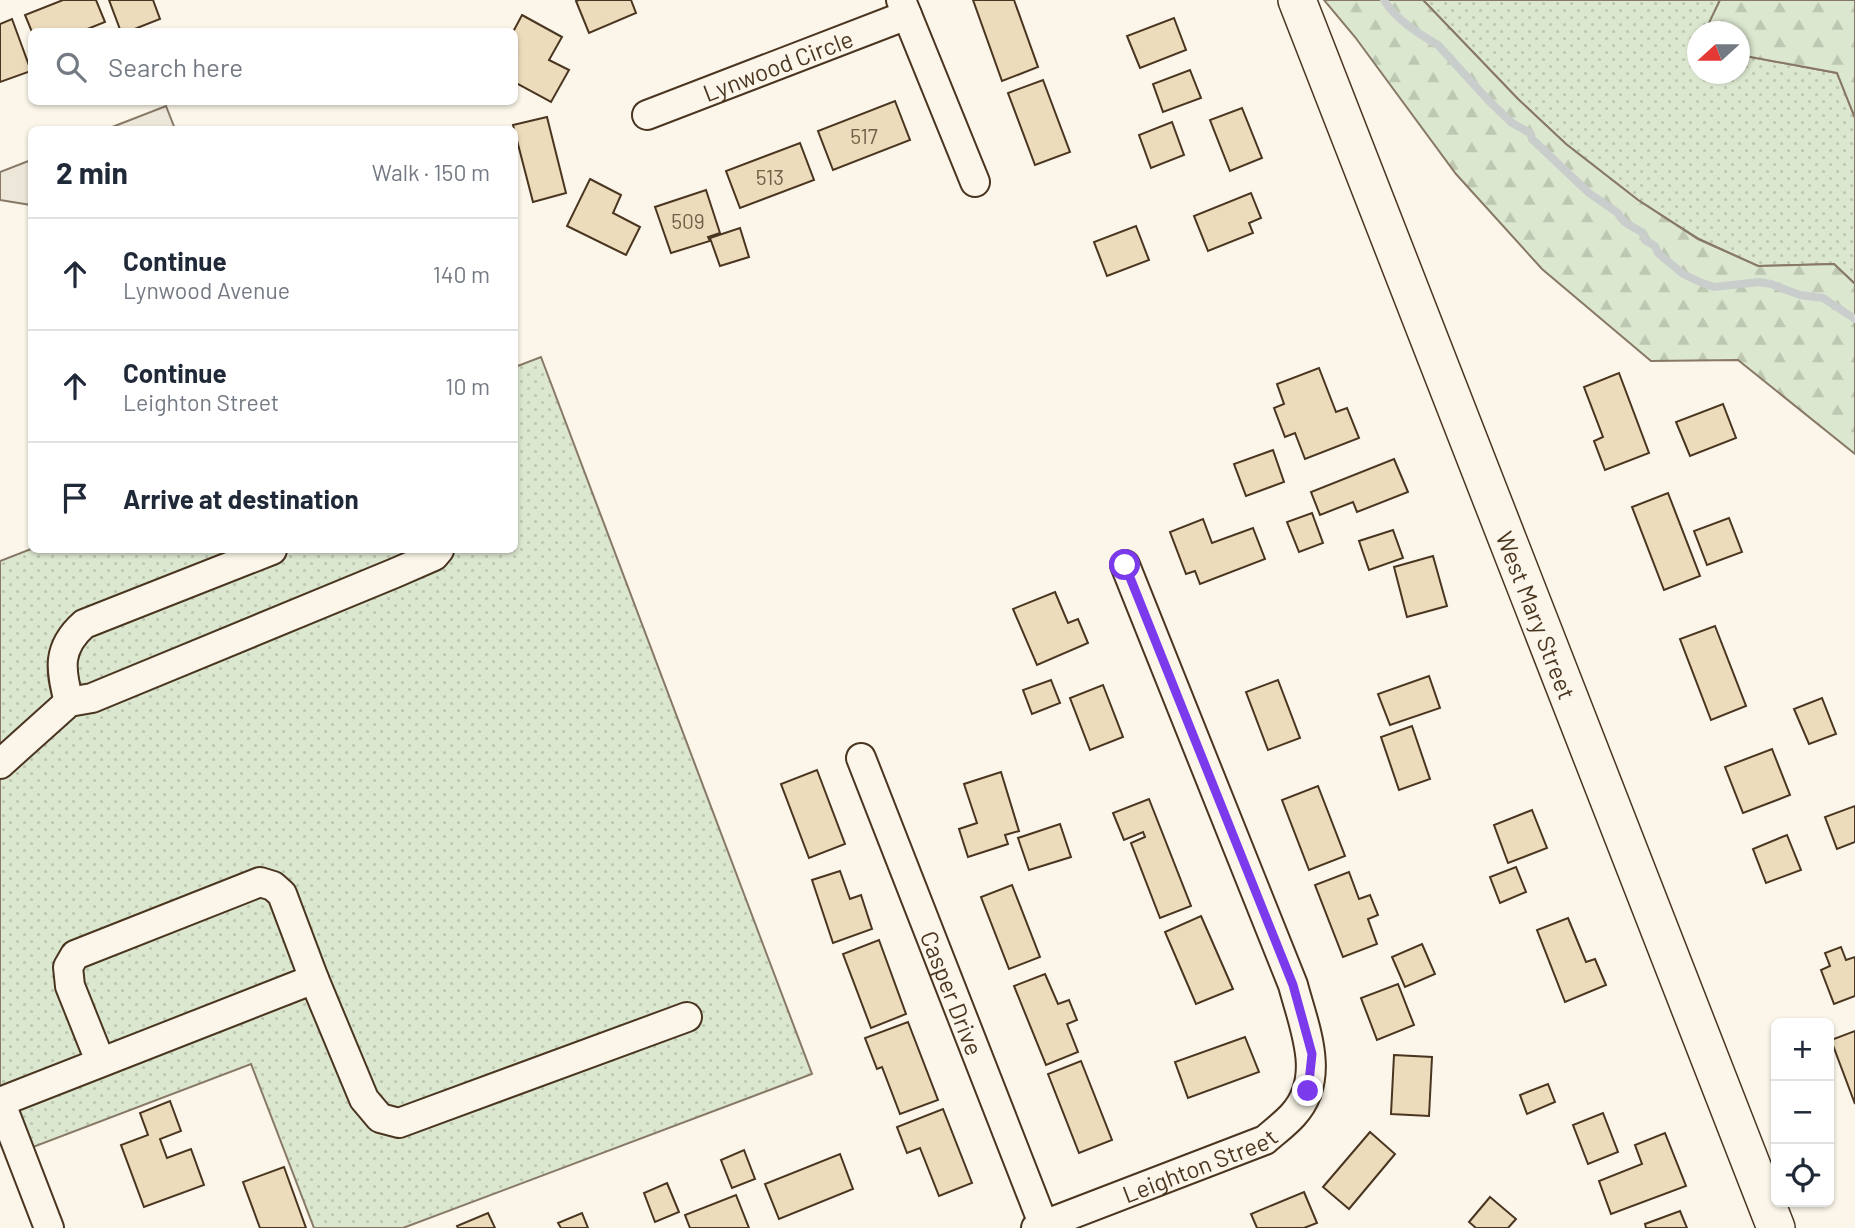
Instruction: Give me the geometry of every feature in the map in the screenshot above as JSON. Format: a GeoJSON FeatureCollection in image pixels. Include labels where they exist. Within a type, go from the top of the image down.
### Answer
{"type":"FeatureCollection","features":[{"type":"Feature","properties":{"kind":"main road","name":"West Mary Street"},"geometry":{"type":"LineString","coordinates":[[1297,0],[1776,1228]]}},
{"type":"Feature","properties":{"kind":"street","name":"Lynwood Circle"},"geometry":{"type":"LineString","coordinates":[[647,115],[904,8]]}},
{"type":"Feature","properties":{"kind":"street"},"geometry":{"type":"LineString","coordinates":[[904,8],[975,182]]}},
{"type":"Feature","properties":{"kind":"street"},"geometry":{"type":"LineString","coordinates":[[69,702],[63,659],[70,636],[84,624],[264,553]]}},
{"type":"Feature","properties":{"kind":"street"},"geometry":{"type":"LineString","coordinates":[[0,764],[69,702],[92,698],[117,688],[395,573],[436,553]]}},
{"type":"Feature","properties":{"kind":"street","name":"Leighton Street"},"geometry":{"type":"LineString","coordinates":[[1040,1227],[1265,1140],[1294,1114],[1308,1091],[1312,1054],[1293,985],[1125,565]]}},
{"type":"Feature","properties":{"kind":"street","name":"Casper Drive"},"geometry":{"type":"LineString","coordinates":[[861,758],[1040,1227]]}},
{"type":"Feature","properties":{"kind":"street"},"geometry":{"type":"LineString","coordinates":[[100,1061],[70,986],[68,967],[75,955],[260,882],[273,886],[282,894],[314,979],[365,1098],[380,1118],[399,1123],[687,1017]]}},
{"type":"Feature","properties":{"kind":"street"},"geometry":{"type":"LineString","coordinates":[[49,1228],[0,1102],[314,979]]}},
{"type":"Feature","properties":{"kind":"green space"},"geometry":{"type":"Polygon","coordinates":[[[1324,0],[1423,0],[1518,99],[1566,144],[1638,200],[1698,239],[1758,266],[1834,264],[1855,284],[1855,454],[1738,360],[1651,361],[1542,269],[1456,174],[1355,37],[1324,0]]]}},
{"type":"Feature","properties":{"kind":"green space"},"geometry":{"type":"Polygon","coordinates":[[[1423,0],[1720,0],[1711,21],[1687,21],[1687,84],[1750,84],[1750,57],[1837,73],[1855,118],[1855,284],[1834,264],[1758,266],[1699,239],[1638,200],[1566,144],[1518,99],[1423,0]]]}},
{"type":"Feature","properties":{"kind":"green space"},"geometry":{"type":"Polygon","coordinates":[[[1720,0],[1855,0],[1855,118],[1837,73],[1750,57],[1750,21],[1710,21],[1720,0]]]}},
{"type":"Feature","properties":{"kind":"green space"},"geometry":{"type":"Polygon","coordinates":[[[541,357],[812,1074],[403,1228],[314,1228],[251,1064],[20,1152],[0,1101],[0,561],[28,550],[28,553],[518,553],[518,366],[541,357]]]}},
{"type":"Feature","properties":{"kind":"shaded area"},"geometry":{"type":"Polygon","coordinates":[[[166,106],[174,126],[115,126],[166,106]]]}},
{"type":"Feature","properties":{"kind":"shaded area"},"geometry":{"type":"Polygon","coordinates":[[[28,161],[28,205],[0,200],[0,172],[28,161]]]}},
{"type":"Feature","properties":{"kind":"building"},"geometry":{"type":"Polygon","coordinates":[[[63,0],[96,0],[105,22],[90,28],[30,28],[25,15],[63,0]]]}},
{"type":"Feature","properties":{"kind":"building"},"geometry":{"type":"Polygon","coordinates":[[[109,0],[153,0],[160,19],[137,28],[120,28],[109,0]]]}},
{"type":"Feature","properties":{"kind":"building"},"geometry":{"type":"Polygon","coordinates":[[[631,0],[636,13],[589,33],[576,1],[631,0]]]}},
{"type":"Feature","properties":{"kind":"building"},"geometry":{"type":"Polygon","coordinates":[[[973,0],[1014,0],[1038,67],[1002,81],[973,0]]]}},
{"type":"Feature","properties":{"kind":"building"},"geometry":{"type":"Polygon","coordinates":[[[522,15],[562,37],[549,60],[569,70],[551,102],[518,84],[518,28],[515,28],[522,15]]]}},
{"type":"Feature","properties":{"kind":"building"},"geometry":{"type":"Polygon","coordinates":[[[1174,18],[1186,50],[1140,68],[1127,36],[1174,18]]]}},
{"type":"Feature","properties":{"kind":"building"},"geometry":{"type":"Polygon","coordinates":[[[12,19],[28,63],[28,72],[0,82],[0,24],[12,19]]]}},
{"type":"Feature","properties":{"kind":"building"},"geometry":{"type":"Polygon","coordinates":[[[1190,70],[1201,98],[1163,112],[1153,84],[1190,70]]]}},
{"type":"Feature","properties":{"kind":"building"},"geometry":{"type":"Polygon","coordinates":[[[1043,80],[1070,152],[1035,165],[1008,93],[1043,80]]]}},
{"type":"Feature","properties":{"kind":"building"},"geometry":{"type":"Polygon","coordinates":[[[895,101],[910,140],[833,170],[818,131],[895,101]]]}},
{"type":"Feature","properties":{"kind":"building"},"geometry":{"type":"Polygon","coordinates":[[[1242,108],[1262,158],[1230,171],[1210,120],[1242,108]]]}},
{"type":"Feature","properties":{"kind":"building"},"geometry":{"type":"Polygon","coordinates":[[[547,117],[566,193],[533,202],[518,144],[518,126],[513,125],[547,117]]]}},
{"type":"Feature","properties":{"kind":"building"},"geometry":{"type":"Polygon","coordinates":[[[1172,122],[1184,155],[1151,168],[1139,135],[1172,122]]]}},
{"type":"Feature","properties":{"kind":"building"},"geometry":{"type":"Polygon","coordinates":[[[800,143],[814,180],[740,208],[726,171],[800,143]]]}},
{"type":"Feature","properties":{"kind":"building"},"geometry":{"type":"Polygon","coordinates":[[[590,179],[621,195],[613,213],[640,227],[626,255],[567,226],[590,179]]]}},
{"type":"Feature","properties":{"kind":"building"},"geometry":{"type":"Polygon","coordinates":[[[706,190],[720,233],[708,237],[710,241],[671,253],[655,207],[706,190]]]}},
{"type":"Feature","properties":{"kind":"building"},"geometry":{"type":"Polygon","coordinates":[[[1251,193],[1261,218],[1249,223],[1253,233],[1208,251],[1194,216],[1251,193]]]}},
{"type":"Feature","properties":{"kind":"building"},"geometry":{"type":"Polygon","coordinates":[[[1136,226],[1149,260],[1107,276],[1094,242],[1136,226]]]}},
{"type":"Feature","properties":{"kind":"building"},"geometry":{"type":"Polygon","coordinates":[[[740,228],[749,257],[720,266],[710,238],[740,228]]]}},
{"type":"Feature","properties":{"kind":"building"},"geometry":{"type":"Polygon","coordinates":[[[1319,368],[1336,412],[1347,408],[1359,438],[1305,459],[1295,433],[1285,437],[1274,408],[1284,404],[1277,384],[1319,368]]]}},
{"type":"Feature","properties":{"kind":"building"},"geometry":{"type":"Polygon","coordinates":[[[1619,373],[1649,453],[1605,470],[1594,441],[1603,437],[1584,387],[1619,373]]]}},
{"type":"Feature","properties":{"kind":"building"},"geometry":{"type":"Polygon","coordinates":[[[1723,404],[1736,438],[1690,456],[1676,422],[1723,404]]]}},
{"type":"Feature","properties":{"kind":"building"},"geometry":{"type":"Polygon","coordinates":[[[1273,450],[1284,482],[1246,496],[1234,464],[1273,450]]]}},
{"type":"Feature","properties":{"kind":"building"},"geometry":{"type":"Polygon","coordinates":[[[1394,459],[1408,492],[1357,512],[1353,502],[1320,515],[1311,492],[1394,459]]]}},
{"type":"Feature","properties":{"kind":"building"},"geometry":{"type":"Polygon","coordinates":[[[1668,493],[1700,576],[1664,590],[1632,507],[1668,493]]]}},
{"type":"Feature","properties":{"kind":"building"},"geometry":{"type":"Polygon","coordinates":[[[1312,513],[1323,543],[1299,552],[1287,522],[1312,513]]]}},
{"type":"Feature","properties":{"kind":"building"},"geometry":{"type":"Polygon","coordinates":[[[1729,518],[1742,552],[1707,565],[1694,531],[1729,518]]]}},
{"type":"Feature","properties":{"kind":"building"},"geometry":{"type":"Polygon","coordinates":[[[1203,519],[1212,543],[1253,528],[1265,559],[1200,584],[1195,571],[1186,574],[1170,532],[1203,519]]]}},
{"type":"Feature","properties":{"kind":"building"},"geometry":{"type":"Polygon","coordinates":[[[1393,530],[1403,558],[1369,570],[1359,541],[1393,530]]]}},
{"type":"Feature","properties":{"kind":"building"},"geometry":{"type":"Polygon","coordinates":[[[1433,556],[1447,606],[1407,617],[1394,567],[1433,556]]]}},
{"type":"Feature","properties":{"kind":"building"},"geometry":{"type":"Polygon","coordinates":[[[1055,592],[1068,623],[1078,619],[1088,643],[1037,665],[1013,609],[1055,592]]]}},
{"type":"Feature","properties":{"kind":"building"},"geometry":{"type":"Polygon","coordinates":[[[1715,626],[1746,706],[1711,720],[1680,639],[1715,626]]]}},
{"type":"Feature","properties":{"kind":"building"},"geometry":{"type":"Polygon","coordinates":[[[1429,676],[1440,708],[1390,725],[1378,694],[1429,676]]]}},
{"type":"Feature","properties":{"kind":"building"},"geometry":{"type":"Polygon","coordinates":[[[1051,680],[1060,703],[1032,714],[1023,690],[1051,680]]]}},
{"type":"Feature","properties":{"kind":"building"},"geometry":{"type":"Polygon","coordinates":[[[1278,680],[1300,738],[1268,750],[1246,692],[1278,680]]]}},
{"type":"Feature","properties":{"kind":"building"},"geometry":{"type":"Polygon","coordinates":[[[1103,685],[1123,737],[1090,750],[1070,698],[1103,685]]]}},
{"type":"Feature","properties":{"kind":"building"},"geometry":{"type":"Polygon","coordinates":[[[1822,698],[1836,734],[1809,744],[1794,709],[1822,698]]]}},
{"type":"Feature","properties":{"kind":"building"},"geometry":{"type":"Polygon","coordinates":[[[1412,726],[1430,779],[1399,790],[1381,737],[1412,726]]]}},
{"type":"Feature","properties":{"kind":"building"},"geometry":{"type":"Polygon","coordinates":[[[1772,749],[1790,795],[1743,813],[1725,767],[1772,749]]]}},
{"type":"Feature","properties":{"kind":"building"},"geometry":{"type":"Polygon","coordinates":[[[817,770],[845,844],[809,858],[781,784],[817,770]]]}},
{"type":"Feature","properties":{"kind":"building"},"geometry":{"type":"Polygon","coordinates":[[[1001,772],[1019,831],[1005,835],[1008,844],[968,857],[959,829],[977,823],[964,784],[1001,772]]]}},
{"type":"Feature","properties":{"kind":"building"},"geometry":{"type":"Polygon","coordinates":[[[1318,786],[1345,856],[1309,870],[1282,800],[1318,786]]]}},
{"type":"Feature","properties":{"kind":"building"},"geometry":{"type":"Polygon","coordinates":[[[1149,799],[1191,906],[1160,918],[1131,843],[1145,837],[1143,832],[1124,840],[1113,813],[1149,799]]]}},
{"type":"Feature","properties":{"kind":"building"},"geometry":{"type":"Polygon","coordinates":[[[1855,806],[1855,842],[1837,849],[1825,817],[1855,806]]]}},
{"type":"Feature","properties":{"kind":"building"},"geometry":{"type":"Polygon","coordinates":[[[1532,810],[1547,848],[1508,863],[1494,825],[1532,810]]]}},
{"type":"Feature","properties":{"kind":"building"},"geometry":{"type":"Polygon","coordinates":[[[1060,824],[1071,857],[1029,870],[1018,838],[1060,824]]]}},
{"type":"Feature","properties":{"kind":"building"},"geometry":{"type":"Polygon","coordinates":[[[1787,835],[1801,870],[1766,883],[1753,849],[1787,835]]]}},
{"type":"Feature","properties":{"kind":"building"},"geometry":{"type":"Polygon","coordinates":[[[1516,867],[1526,892],[1500,903],[1490,877],[1516,867]]]}},
{"type":"Feature","properties":{"kind":"building"},"geometry":{"type":"Polygon","coordinates":[[[840,871],[850,899],[861,895],[872,929],[833,943],[812,880],[840,871]]]}},
{"type":"Feature","properties":{"kind":"building"},"geometry":{"type":"Polygon","coordinates":[[[1349,872],[1359,899],[1370,895],[1378,915],[1368,919],[1377,944],[1343,957],[1315,885],[1349,872]]]}},
{"type":"Feature","properties":{"kind":"building"},"geometry":{"type":"Polygon","coordinates":[[[1012,885],[1040,957],[1009,969],[981,897],[1012,885]]]}},
{"type":"Feature","properties":{"kind":"building"},"geometry":{"type":"Polygon","coordinates":[[[1201,916],[1233,989],[1196,1004],[1165,932],[1201,916]]]}},
{"type":"Feature","properties":{"kind":"building"},"geometry":{"type":"Polygon","coordinates":[[[1568,918],[1586,962],[1595,959],[1606,985],[1565,1002],[1537,930],[1568,918]]]}},
{"type":"Feature","properties":{"kind":"building"},"geometry":{"type":"Polygon","coordinates":[[[879,940],[906,1014],[871,1028],[843,954],[879,940]]]}},
{"type":"Feature","properties":{"kind":"building"},"geometry":{"type":"Polygon","coordinates":[[[1422,944],[1435,974],[1405,987],[1392,957],[1422,944]]]}},
{"type":"Feature","properties":{"kind":"building"},"geometry":{"type":"Polygon","coordinates":[[[1841,947],[1846,960],[1855,957],[1855,996],[1834,1004],[1821,970],[1830,966],[1825,953],[1841,947]]]}},
{"type":"Feature","properties":{"kind":"building"},"geometry":{"type":"Polygon","coordinates":[[[1045,974],[1058,1004],[1069,1000],[1077,1020],[1067,1024],[1078,1052],[1046,1065],[1014,986],[1045,974]]]}},
{"type":"Feature","properties":{"kind":"building"},"geometry":{"type":"Polygon","coordinates":[[[1398,984],[1414,1025],[1377,1040],[1361,998],[1398,984]]]}},
{"type":"Feature","properties":{"kind":"building"},"geometry":{"type":"Polygon","coordinates":[[[908,1022],[938,1100],[900,1114],[882,1067],[877,1069],[865,1038],[908,1022]]]}},
{"type":"Feature","properties":{"kind":"building"},"geometry":{"type":"Polygon","coordinates":[[[1855,1031],[1855,1104],[1834,1048],[1834,1039],[1855,1031]]]}},
{"type":"Feature","properties":{"kind":"building"},"geometry":{"type":"Polygon","coordinates":[[[1245,1037],[1259,1072],[1188,1098],[1175,1062],[1245,1037]]]}},
{"type":"Feature","properties":{"kind":"building"},"geometry":{"type":"Polygon","coordinates":[[[1394,1055],[1432,1057],[1429,1116],[1391,1114],[1394,1055]]]}},
{"type":"Feature","properties":{"kind":"building"},"geometry":{"type":"Polygon","coordinates":[[[1081,1061],[1112,1140],[1079,1153],[1048,1074],[1081,1061]]]}},
{"type":"Feature","properties":{"kind":"building"},"geometry":{"type":"Polygon","coordinates":[[[1548,1084],[1555,1102],[1527,1114],[1520,1095],[1548,1084]]]}},
{"type":"Feature","properties":{"kind":"building"},"geometry":{"type":"Polygon","coordinates":[[[170,1101],[181,1131],[160,1139],[167,1158],[191,1149],[204,1185],[144,1207],[121,1145],[148,1135],[140,1113],[170,1101]]]}},
{"type":"Feature","properties":{"kind":"building"},"geometry":{"type":"Polygon","coordinates":[[[943,1109],[972,1183],[939,1196],[920,1148],[907,1153],[897,1127],[943,1109]]]}},
{"type":"Feature","properties":{"kind":"building"},"geometry":{"type":"Polygon","coordinates":[[[1603,1113],[1618,1152],[1588,1164],[1573,1125],[1603,1113]]]}},
{"type":"Feature","properties":{"kind":"building"},"geometry":{"type":"Polygon","coordinates":[[[1370,1132],[1395,1154],[1349,1209],[1323,1187],[1370,1132]]]}},
{"type":"Feature","properties":{"kind":"building"},"geometry":{"type":"Polygon","coordinates":[[[1665,1133],[1686,1186],[1611,1214],[1599,1181],[1642,1164],[1635,1145],[1665,1133]]]}},
{"type":"Feature","properties":{"kind":"building"},"geometry":{"type":"Polygon","coordinates":[[[744,1150],[755,1179],[732,1188],[721,1160],[744,1150]]]}},
{"type":"Feature","properties":{"kind":"building"},"geometry":{"type":"Polygon","coordinates":[[[840,1154],[853,1189],[779,1219],[765,1184],[840,1154]]]}},
{"type":"Feature","properties":{"kind":"building"},"geometry":{"type":"Polygon","coordinates":[[[284,1167],[306,1228],[260,1228],[243,1182],[284,1167]]]}},
{"type":"Feature","properties":{"kind":"building"},"geometry":{"type":"Polygon","coordinates":[[[667,1183],[679,1212],[655,1222],[644,1193],[667,1183]]]}},
{"type":"Feature","properties":{"kind":"building"},"geometry":{"type":"Polygon","coordinates":[[[1304,1192],[1317,1223],[1304,1228],[1257,1228],[1251,1214],[1304,1192]]]}},
{"type":"Feature","properties":{"kind":"building"},"geometry":{"type":"Polygon","coordinates":[[[736,1195],[749,1228],[690,1228],[685,1215],[736,1195]]]}},
{"type":"Feature","properties":{"kind":"building"},"geometry":{"type":"Polygon","coordinates":[[[1490,1197],[1516,1219],[1508,1228],[1476,1228],[1469,1222],[1490,1197]]]}},
{"type":"Feature","properties":{"kind":"building"},"geometry":{"type":"Polygon","coordinates":[[[1680,1211],[1687,1228],[1646,1228],[1645,1224],[1680,1211]]]}},
{"type":"Feature","properties":{"kind":"building"},"geometry":{"type":"Polygon","coordinates":[[[488,1213],[495,1228],[457,1226],[488,1213]]]}},
{"type":"Feature","properties":{"kind":"building"},"geometry":{"type":"Polygon","coordinates":[[[582,1213],[588,1228],[561,1228],[558,1223],[582,1213]]]}},
{"type":"Feature","properties":{"kind":"waterway"},"geometry":{"type":"LineString","coordinates":[[1384,0],[1401,20],[1438,45],[1512,123],[1530,133],[1532,139],[1589,193],[1642,232],[1645,240],[1655,246],[1658,253],[1683,274],[1714,287],[1759,282],[1771,284],[1800,295],[1823,298],[1855,319]]}},
{"type":"Feature","properties":{"kind":"route"},"geometry":{"type":"LineString","coordinates":[[1125,565],[1293,985],[1312,1054],[1308,1091]]}}]}
